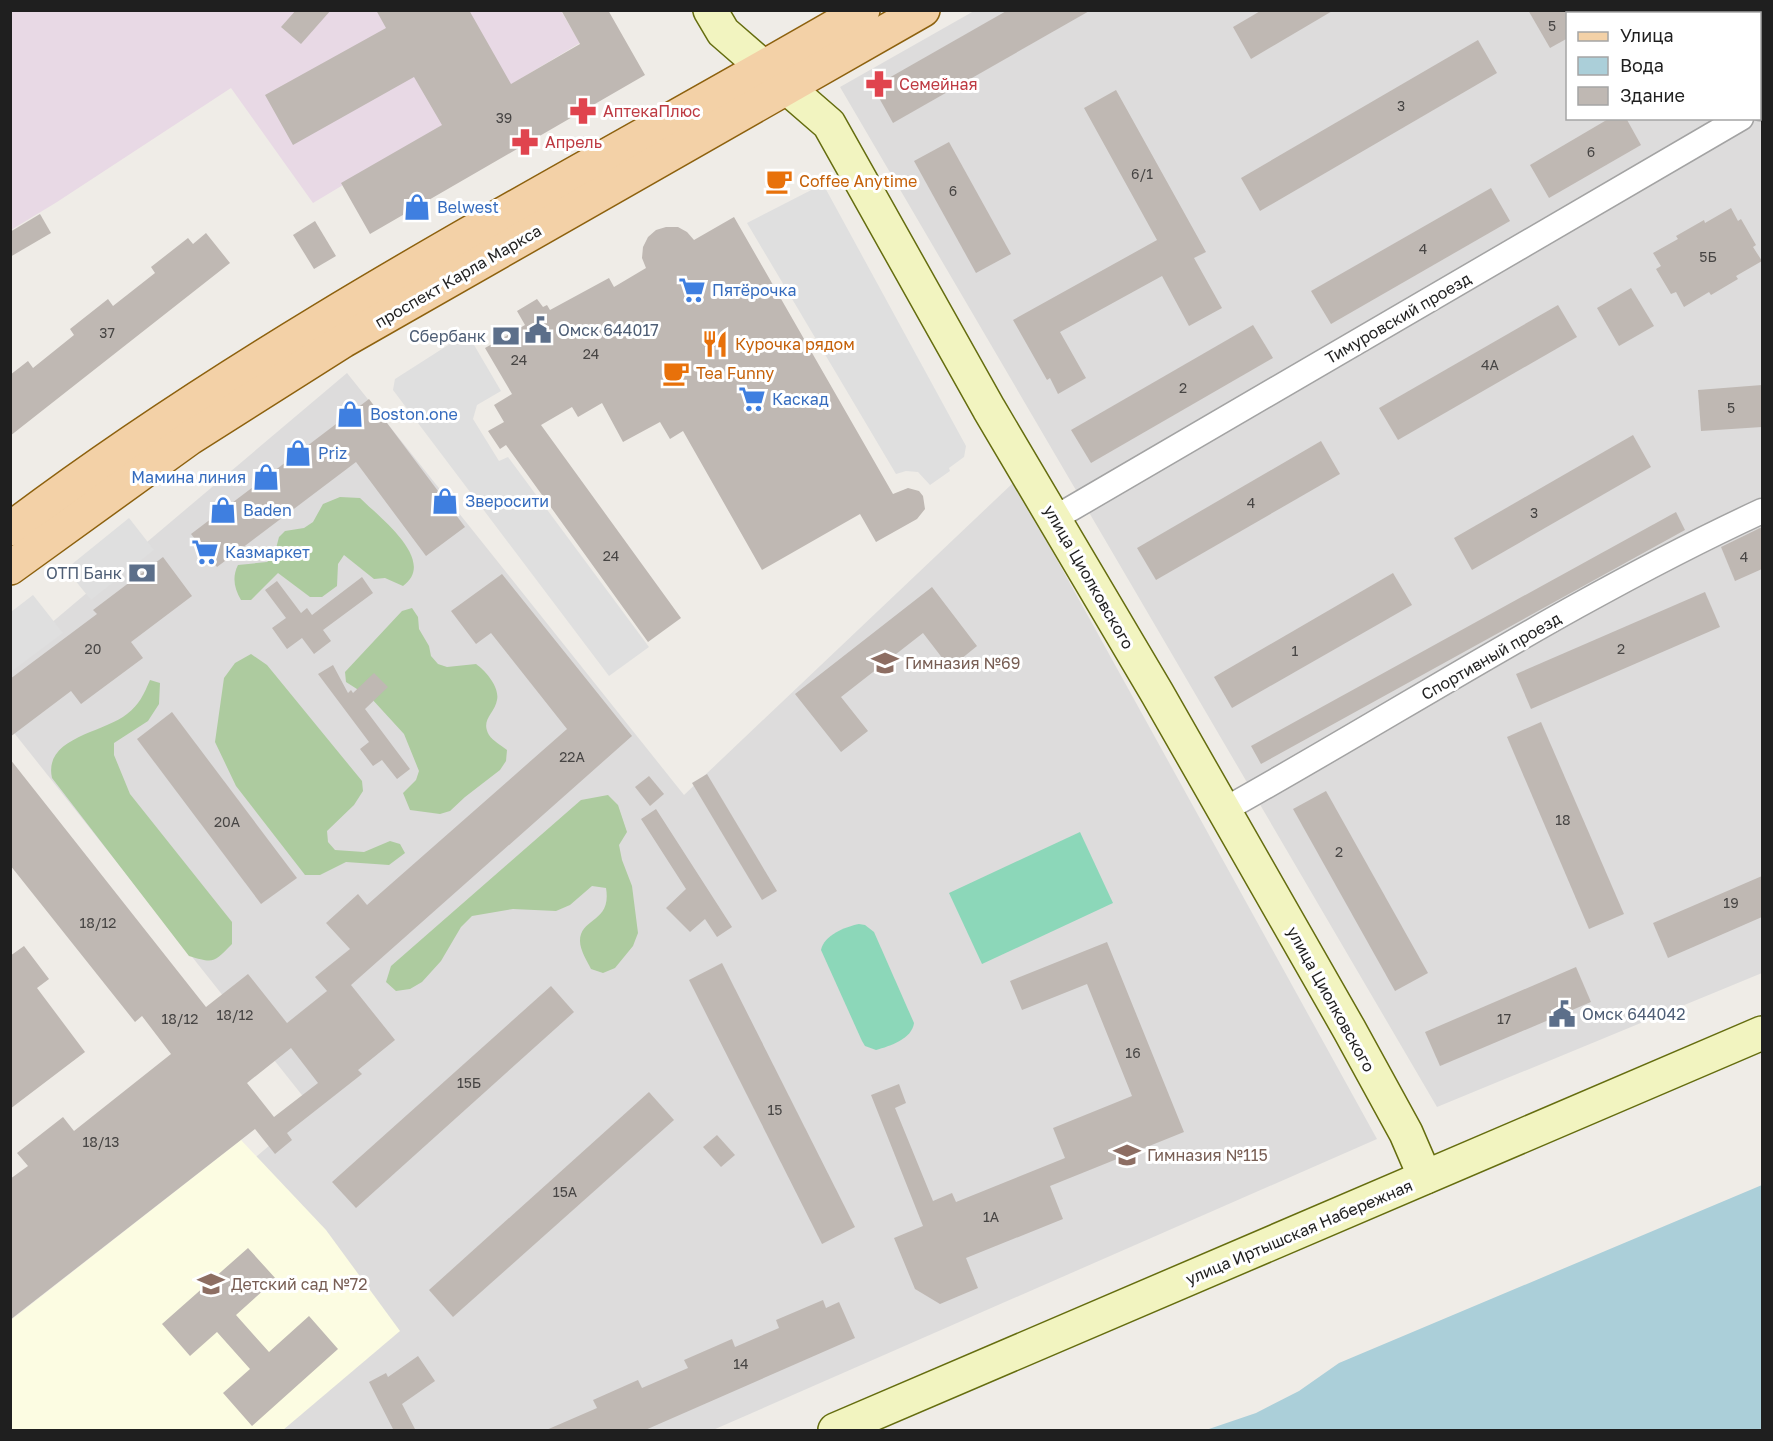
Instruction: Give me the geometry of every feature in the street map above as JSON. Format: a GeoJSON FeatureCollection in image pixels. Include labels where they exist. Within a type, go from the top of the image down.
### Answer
{"type":"FeatureCollection","features":[{"type":"Feature","properties":{"kind":"main road","name":"улица Циолковского"},"geometry":{"type":"LineString","coordinates":[[710,10],[723,32],[829,124],[989,409],[1055,518],[1224,810],[1400,1122],[1425,1178]]}},
{"type":"Feature","properties":{"kind":"main road","name":"проспект Карла Маркса"},"geometry":{"type":"LineString","coordinates":[[10,529],[123,467],[352,301],[864,10]]}},
{"type":"Feature","properties":{"kind":"main road","name":"проспект Карла Маркса"},"geometry":{"type":"LineString","coordinates":[[181,426],[343,341],[923,10]]}},
{"type":"Feature","properties":{"kind":"main road","name":"проспект Карла Маркса"},"geometry":{"type":"LineString","coordinates":[[10,568],[123,467]]}},
{"type":"Feature","properties":{"kind":"main road","name":"улица Иртышская Набережная"},"geometry":{"type":"LineString","coordinates":[[835,1431],[1762,1033]]}},
{"type":"Feature","properties":{"kind":"street","name":"Тимуровский проезд"},"geometry":{"type":"LineString","coordinates":[[1055,518],[1738,120]]}},
{"type":"Feature","properties":{"kind":"street","name":"Спортивный проезд"},"geometry":{"type":"LineString","coordinates":[[1224,810],[1543,626],[1698,541],[1762,511]]}},
{"type":"Feature","properties":{"kind":"shaded area"},"geometry":{"type":"Polygon","coordinates":[[[11,11],[561,11],[580,43],[313,203],[231,88],[11,230],[11,11]]]}},
{"type":"Feature","properties":{"kind":"shaded area"},"geometry":{"type":"Polygon","coordinates":[[[974,11],[1762,11],[1762,973],[1437,1107],[840,87],[974,11]]]}},
{"type":"Feature","properties":{"kind":"shaded area"},"geometry":{"type":"Polygon","coordinates":[[[823,184],[966,446],[964,457],[949,468],[950,471],[930,485],[918,472],[906,471],[896,474],[747,223],[823,184]]]}},
{"type":"Feature","properties":{"kind":"shaded area"},"geometry":{"type":"Polygon","coordinates":[[[467,333],[501,391],[477,405],[473,419],[499,461],[508,457],[649,647],[609,676],[393,390],[395,379],[467,333]]]}},
{"type":"Feature","properties":{"kind":"shaded area"},"geometry":{"type":"Polygon","coordinates":[[[347,373],[684,795],[1014,482],[1377,1139],[713,1430],[11,1430],[11,1363],[313,1109],[11,729],[11,657],[347,373]]]}},
{"type":"Feature","properties":{"kind":"shaded area"},"geometry":{"type":"Polygon","coordinates":[[[129,518],[154,550],[91,600],[66,569],[129,518]]]}},
{"type":"Feature","properties":{"kind":"shaded area"},"geometry":{"type":"Polygon","coordinates":[[[33,595],[63,633],[11,672],[11,612],[33,595]]]}},
{"type":"Feature","properties":{"kind":"shaded area","name":"Детский сад №72"},"geometry":{"type":"Polygon","coordinates":[[[241,1140],[326,1230],[400,1331],[283,1430],[11,1430],[11,1320],[241,1140]]]}},
{"type":"Feature","properties":{"kind":"green space"},"geometry":{"type":"Polygon","coordinates":[[[340,497],[360,498],[402,540],[414,564],[412,576],[403,586],[385,578],[374,579],[344,555],[338,564],[337,586],[322,597],[310,597],[278,573],[251,600],[241,600],[235,582],[238,565],[267,562],[274,556],[279,537],[285,531],[304,528],[313,522],[323,504],[340,497]]]}},
{"type":"Feature","properties":{"kind":"green space"},"geometry":{"type":"Polygon","coordinates":[[[412,608],[418,617],[419,629],[429,646],[431,656],[438,664],[447,667],[476,664],[491,679],[497,700],[487,721],[487,730],[493,739],[507,750],[506,761],[500,770],[450,811],[440,814],[410,810],[403,793],[416,780],[419,771],[404,734],[371,698],[346,682],[345,672],[402,611],[412,608]]]}},
{"type":"Feature","properties":{"kind":"green space"},"geometry":{"type":"Polygon","coordinates":[[[251,654],[267,665],[362,781],[363,791],[354,805],[327,831],[328,842],[335,850],[364,852],[390,841],[400,844],[405,853],[389,865],[346,862],[320,875],[305,875],[236,786],[215,742],[224,678],[235,663],[251,654]]]}},
{"type":"Feature","properties":{"kind":"green space"},"geometry":{"type":"Polygon","coordinates":[[[150,680],[160,683],[159,704],[148,721],[114,743],[114,755],[130,794],[232,922],[232,944],[213,960],[189,956],[52,778],[52,764],[57,753],[78,738],[117,721],[127,714],[141,699],[150,680]]]}},
{"type":"Feature","properties":{"kind":"green space"},"geometry":{"type":"Polygon","coordinates":[[[608,795],[618,805],[627,832],[619,845],[632,886],[638,933],[633,946],[615,968],[603,973],[591,969],[581,948],[581,933],[600,914],[607,899],[606,888],[592,886],[570,905],[556,911],[513,909],[472,916],[461,927],[441,961],[422,982],[410,989],[396,991],[386,982],[391,966],[581,800],[608,795]]]}},
{"type":"Feature","properties":{"kind":"green space"},"geometry":{"type":"Polygon","coordinates":[[[1080,832],[1113,903],[982,964],[949,893],[1080,832]]]}},
{"type":"Feature","properties":{"kind":"green space"},"geometry":{"type":"Polygon","coordinates":[[[859,924],[865,925],[874,932],[914,1023],[905,1038],[876,1050],[865,1046],[862,1041],[821,950],[831,936],[859,924]]]}},
{"type":"Feature","properties":{"kind":"water"},"geometry":{"type":"Polygon","coordinates":[[[1762,1185],[1762,1430],[1206,1430],[1256,1413],[1299,1391],[1339,1363],[1762,1185]]]}},
{"type":"Feature","properties":{"kind":"building"},"geometry":{"type":"Polygon","coordinates":[[[296,10],[331,10],[301,44],[281,27],[296,10]]]}},
{"type":"Feature","properties":{"kind":"building"},"geometry":{"type":"Polygon","coordinates":[[[376,10],[469,10],[511,84],[580,44],[561,10],[608,10],[645,75],[370,234],[341,183],[442,125],[414,77],[293,145],[265,95],[386,28],[376,10]]]}},
{"type":"Feature","properties":{"kind":"building"},"geometry":{"type":"Polygon","coordinates":[[[1008,10],[1091,10],[893,123],[873,87],[1008,10]]]}},
{"type":"Feature","properties":{"kind":"building"},"geometry":{"type":"Polygon","coordinates":[[[1262,10],[1334,10],[1251,59],[1233,27],[1262,10]]]}},
{"type":"Feature","properties":{"kind":"building"},"geometry":{"type":"Polygon","coordinates":[[[1528,10],[1568,10],[1566,12],[1566,39],[1550,48],[1528,10]]]}},
{"type":"Feature","properties":{"kind":"building"},"geometry":{"type":"Polygon","coordinates":[[[1478,40],[1497,73],[1260,211],[1241,178],[1478,40]]]}},
{"type":"Feature","properties":{"kind":"building"},"geometry":{"type":"Polygon","coordinates":[[[1116,90],[1206,252],[1194,258],[1222,308],[1189,326],[1162,276],[1060,332],[1086,378],[1058,394],[1050,378],[1047,380],[1013,320],[1157,240],[1084,108],[1116,90]]]}},
{"type":"Feature","properties":{"kind":"building"},"geometry":{"type":"Polygon","coordinates":[[[1607,120],[1627,120],[1641,145],[1549,198],[1530,165],[1607,120]]]}},
{"type":"Feature","properties":{"kind":"building"},"geometry":{"type":"Polygon","coordinates":[[[949,142],[1011,254],[976,273],[914,161],[949,142]]]}},
{"type":"Feature","properties":{"kind":"building"},"geometry":{"type":"Polygon","coordinates":[[[1491,188],[1510,221],[1331,324],[1311,291],[1491,188]]]}},
{"type":"Feature","properties":{"kind":"building"},"geometry":{"type":"Polygon","coordinates":[[[1731,208],[1738,221],[1741,219],[1762,261],[1736,276],[1738,279],[1711,295],[1709,292],[1684,307],[1676,292],[1671,294],[1656,269],[1661,266],[1653,253],[1678,239],[1676,236],[1731,208]]]}},
{"type":"Feature","properties":{"kind":"building"},"geometry":{"type":"Polygon","coordinates":[[[40,214],[51,233],[10,257],[10,232],[40,214]]]}},
{"type":"Feature","properties":{"kind":"building","name":"Каскад"},"geometry":{"type":"Polygon","coordinates":[[[734,217],[893,494],[908,488],[919,491],[923,496],[925,509],[917,519],[876,542],[860,514],[762,570],[683,431],[670,439],[660,422],[623,442],[602,403],[578,417],[572,407],[541,425],[681,618],[648,642],[506,445],[500,449],[488,431],[504,422],[494,405],[512,394],[485,348],[525,325],[517,311],[537,299],[543,307],[547,305],[550,310],[609,278],[614,287],[646,268],[642,258],[643,247],[648,237],[656,230],[678,227],[694,240],[734,217]]]}},
{"type":"Feature","properties":{"kind":"building"},"geometry":{"type":"Polygon","coordinates":[[[315,221],[336,256],[314,269],[293,235],[315,221]]]}},
{"type":"Feature","properties":{"kind":"building"},"geometry":{"type":"Polygon","coordinates":[[[206,233],[230,263],[10,436],[10,375],[28,361],[33,368],[74,335],[70,329],[108,299],[113,306],[155,273],[151,267],[188,238],[193,244],[206,233]]]}},
{"type":"Feature","properties":{"kind":"building"},"geometry":{"type":"Polygon","coordinates":[[[1631,288],[1654,326],[1619,346],[1597,308],[1631,288]]]}},
{"type":"Feature","properties":{"kind":"building"},"geometry":{"type":"Polygon","coordinates":[[[1558,305],[1577,337],[1398,440],[1379,408],[1558,305]]]}},
{"type":"Feature","properties":{"kind":"building"},"geometry":{"type":"Polygon","coordinates":[[[1253,325],[1273,358],[1091,463],[1071,430],[1253,325]]]}},
{"type":"Feature","properties":{"kind":"building"},"geometry":{"type":"Polygon","coordinates":[[[1762,385],[1762,427],[1701,431],[1698,390],[1762,385]]]}},
{"type":"Feature","properties":{"kind":"building"},"geometry":{"type":"Polygon","coordinates":[[[369,399],[465,527],[426,556],[356,462],[217,567],[191,534],[369,399]]]}},
{"type":"Feature","properties":{"kind":"building"},"geometry":{"type":"Polygon","coordinates":[[[1633,435],[1651,467],[1472,570],[1454,538],[1633,435]]]}},
{"type":"Feature","properties":{"kind":"building"},"geometry":{"type":"Polygon","coordinates":[[[1321,441],[1340,474],[1156,580],[1137,548],[1321,441]]]}},
{"type":"Feature","properties":{"kind":"building"},"geometry":{"type":"Polygon","coordinates":[[[1676,512],[1685,530],[1261,764],[1251,746],[1676,512]]]}},
{"type":"Feature","properties":{"kind":"building"},"geometry":{"type":"Polygon","coordinates":[[[1762,527],[1762,569],[1735,581],[1721,547],[1762,527]]]}},
{"type":"Feature","properties":{"kind":"building"},"geometry":{"type":"Polygon","coordinates":[[[163,557],[192,596],[131,642],[143,658],[81,704],[71,691],[10,737],[10,679],[97,614],[93,610],[163,557]]]}},
{"type":"Feature","properties":{"kind":"building"},"geometry":{"type":"Polygon","coordinates":[[[1393,573],[1412,605],[1232,708],[1214,677],[1393,573]]]}},
{"type":"Feature","properties":{"kind":"building"},"geometry":{"type":"Polygon","coordinates":[[[502,574],[632,736],[351,985],[395,1040],[358,1070],[362,1074],[287,1133],[292,1140],[275,1154],[255,1129],[10,1320],[10,1179],[28,1166],[17,1153],[63,1117],[74,1131],[171,1054],[142,1016],[135,1022],[10,865],[10,759],[206,1007],[248,974],[287,1023],[327,991],[315,977],[350,949],[326,923],[358,894],[367,905],[567,729],[491,633],[476,644],[451,611],[502,574]],[[291,1048],[247,1083],[274,1117],[318,1083],[291,1048]]]}},
{"type":"Feature","properties":{"kind":"building"},"geometry":{"type":"Polygon","coordinates":[[[362,577],[373,593],[323,630],[331,641],[314,654],[302,638],[287,649],[272,628],[286,618],[265,590],[277,581],[301,613],[307,608],[312,615],[362,577]]]}},
{"type":"Feature","properties":{"kind":"building"},"geometry":{"type":"Polygon","coordinates":[[[932,587],[977,646],[950,668],[923,633],[841,697],[868,731],[841,752],[795,694],[932,587]]]}},
{"type":"Feature","properties":{"kind":"building"},"geometry":{"type":"Polygon","coordinates":[[[1705,592],[1720,627],[1531,709],[1516,674],[1705,592]]]}},
{"type":"Feature","properties":{"kind":"building"},"geometry":{"type":"Polygon","coordinates":[[[333,665],[348,693],[351,690],[353,693],[374,673],[388,687],[365,709],[410,769],[397,779],[382,760],[373,766],[360,749],[369,742],[318,674],[333,665]]]}},
{"type":"Feature","properties":{"kind":"building"},"geometry":{"type":"Polygon","coordinates":[[[172,712],[297,878],[261,904],[137,739],[172,712]]]}},
{"type":"Feature","properties":{"kind":"building"},"geometry":{"type":"Polygon","coordinates":[[[1541,722],[1624,914],[1589,929],[1507,737],[1541,722]]]}},
{"type":"Feature","properties":{"kind":"building"},"geometry":{"type":"Polygon","coordinates":[[[707,774],[777,891],[762,900],[692,783],[707,774]]]}},
{"type":"Feature","properties":{"kind":"building"},"geometry":{"type":"Polygon","coordinates":[[[649,776],[664,794],[650,806],[635,787],[649,776]]]}},
{"type":"Feature","properties":{"kind":"building"},"geometry":{"type":"Polygon","coordinates":[[[1326,791],[1428,973],[1395,991],[1293,809],[1326,791]]]}},
{"type":"Feature","properties":{"kind":"building"},"geometry":{"type":"Polygon","coordinates":[[[656,809],[732,927],[717,937],[705,919],[690,932],[666,908],[686,889],[641,819],[656,809]]]}},
{"type":"Feature","properties":{"kind":"building"},"geometry":{"type":"Polygon","coordinates":[[[1762,876],[1762,917],[1668,958],[1653,923],[1762,876]]]}},
{"type":"Feature","properties":{"kind":"building"},"geometry":{"type":"Polygon","coordinates":[[[1107,942],[1184,1132],[1050,1186],[1063,1219],[966,1258],[978,1288],[940,1304],[915,1289],[894,1238],[923,1226],[871,1095],[899,1084],[906,1103],[895,1108],[933,1201],[952,1193],[956,1202],[1065,1158],[1053,1128],[1132,1096],[1087,984],[1022,1010],[1010,981],[1107,942]]]}},
{"type":"Feature","properties":{"kind":"building"},"geometry":{"type":"Polygon","coordinates":[[[24,946],[49,979],[37,988],[85,1052],[10,1109],[10,956],[24,946]]]}},
{"type":"Feature","properties":{"kind":"building"},"geometry":{"type":"Polygon","coordinates":[[[722,963],[855,1227],[822,1244],[689,980],[722,963]]]}},
{"type":"Feature","properties":{"kind":"building"},"geometry":{"type":"Polygon","coordinates":[[[1576,967],[1591,1002],[1440,1066],[1425,1032],[1576,967]]]}},
{"type":"Feature","properties":{"kind":"building"},"geometry":{"type":"Polygon","coordinates":[[[551,986],[574,1012],[356,1208],[332,1182],[551,986]]]}},
{"type":"Feature","properties":{"kind":"building"},"geometry":{"type":"Polygon","coordinates":[[[649,1092],[674,1120],[453,1317],[429,1290],[649,1092]]]}},
{"type":"Feature","properties":{"kind":"building"},"geometry":{"type":"Polygon","coordinates":[[[717,1135],[735,1155],[721,1167],[703,1147],[717,1135]]]}},
{"type":"Feature","properties":{"kind":"building"},"geometry":{"type":"Polygon","coordinates":[[[248,1248],[276,1279],[236,1315],[269,1352],[309,1316],[338,1349],[252,1426],[223,1393],[250,1369],[217,1332],[190,1356],[162,1324],[248,1248]]]}},
{"type":"Feature","properties":{"kind":"building"},"geometry":{"type":"Polygon","coordinates":[[[823,1300],[826,1308],[839,1302],[855,1338],[643,1431],[544,1431],[597,1408],[593,1400],[638,1380],[642,1388],[688,1368],[684,1360],[732,1339],[735,1347],[779,1328],[776,1320],[823,1300]]]}},
{"type":"Feature","properties":{"kind":"building"},"geometry":{"type":"Polygon","coordinates":[[[418,1356],[435,1381],[402,1404],[416,1431],[394,1431],[369,1382],[386,1373],[388,1377],[418,1356]]]}},
{"type":"Feature","properties":{"kind":"place","name":"Семейная"},"geometry":{"type":"Point","coordinates":[879,84]}},
{"type":"Feature","properties":{"kind":"place","name":"АптекаПлюс"},"geometry":{"type":"Point","coordinates":[583,111]}},
{"type":"Feature","properties":{"kind":"place","name":"Апрель"},"geometry":{"type":"Point","coordinates":[525,142]}},
{"type":"Feature","properties":{"kind":"place","name":"Coffee Anytime"},"geometry":{"type":"Point","coordinates":[779,181]}},
{"type":"Feature","properties":{"kind":"place","name":"Belwest"},"geometry":{"type":"Point","coordinates":[417,207]}},
{"type":"Feature","properties":{"kind":"place","name":"Пятёрочка"},"geometry":{"type":"Point","coordinates":[692,290]}},
{"type":"Feature","properties":{"kind":"place","name":"Омск 644017"},"geometry":{"type":"Point","coordinates":[538,330]}},
{"type":"Feature","properties":{"kind":"place","name":"Сбербанк"},"geometry":{"type":"Point","coordinates":[506,336]}},
{"type":"Feature","properties":{"kind":"place","name":"Курочка рядом"},"geometry":{"type":"Point","coordinates":[715,344]}},
{"type":"Feature","properties":{"kind":"place","name":"Tea Funny"},"geometry":{"type":"Point","coordinates":[676,373]}},
{"type":"Feature","properties":{"kind":"place","name":"Каскад"},"geometry":{"type":"Point","coordinates":[752,399]}},
{"type":"Feature","properties":{"kind":"place","name":"Boston.one"},"geometry":{"type":"Point","coordinates":[350,414]}},
{"type":"Feature","properties":{"kind":"place","name":"Priz"},"geometry":{"type":"Point","coordinates":[298,453]}},
{"type":"Feature","properties":{"kind":"place","name":"Мамина линия"},"geometry":{"type":"Point","coordinates":[266,477]}},
{"type":"Feature","properties":{"kind":"place","name":"Зверосити"},"geometry":{"type":"Point","coordinates":[445,501]}},
{"type":"Feature","properties":{"kind":"place","name":"Baden"},"geometry":{"type":"Point","coordinates":[223,510]}},
{"type":"Feature","properties":{"kind":"place","name":"Казмаркет"},"geometry":{"type":"Point","coordinates":[205,552]}},
{"type":"Feature","properties":{"kind":"place","name":"ОТП Банк"},"geometry":{"type":"Point","coordinates":[142,573]}},
{"type":"Feature","properties":{"kind":"place","name":"Гимназия №69"},"geometry":{"type":"Point","coordinates":[885,663]}},
{"type":"Feature","properties":{"kind":"place","name":"Омск 644042"},"geometry":{"type":"Point","coordinates":[1562,1014]}},
{"type":"Feature","properties":{"kind":"place","name":"Гимназия №115"},"geometry":{"type":"Point","coordinates":[1127,1155]}},
{"type":"Feature","properties":{"kind":"place","name":"Детский сад №72"},"geometry":{"type":"Point","coordinates":[211,1284]}}]}
